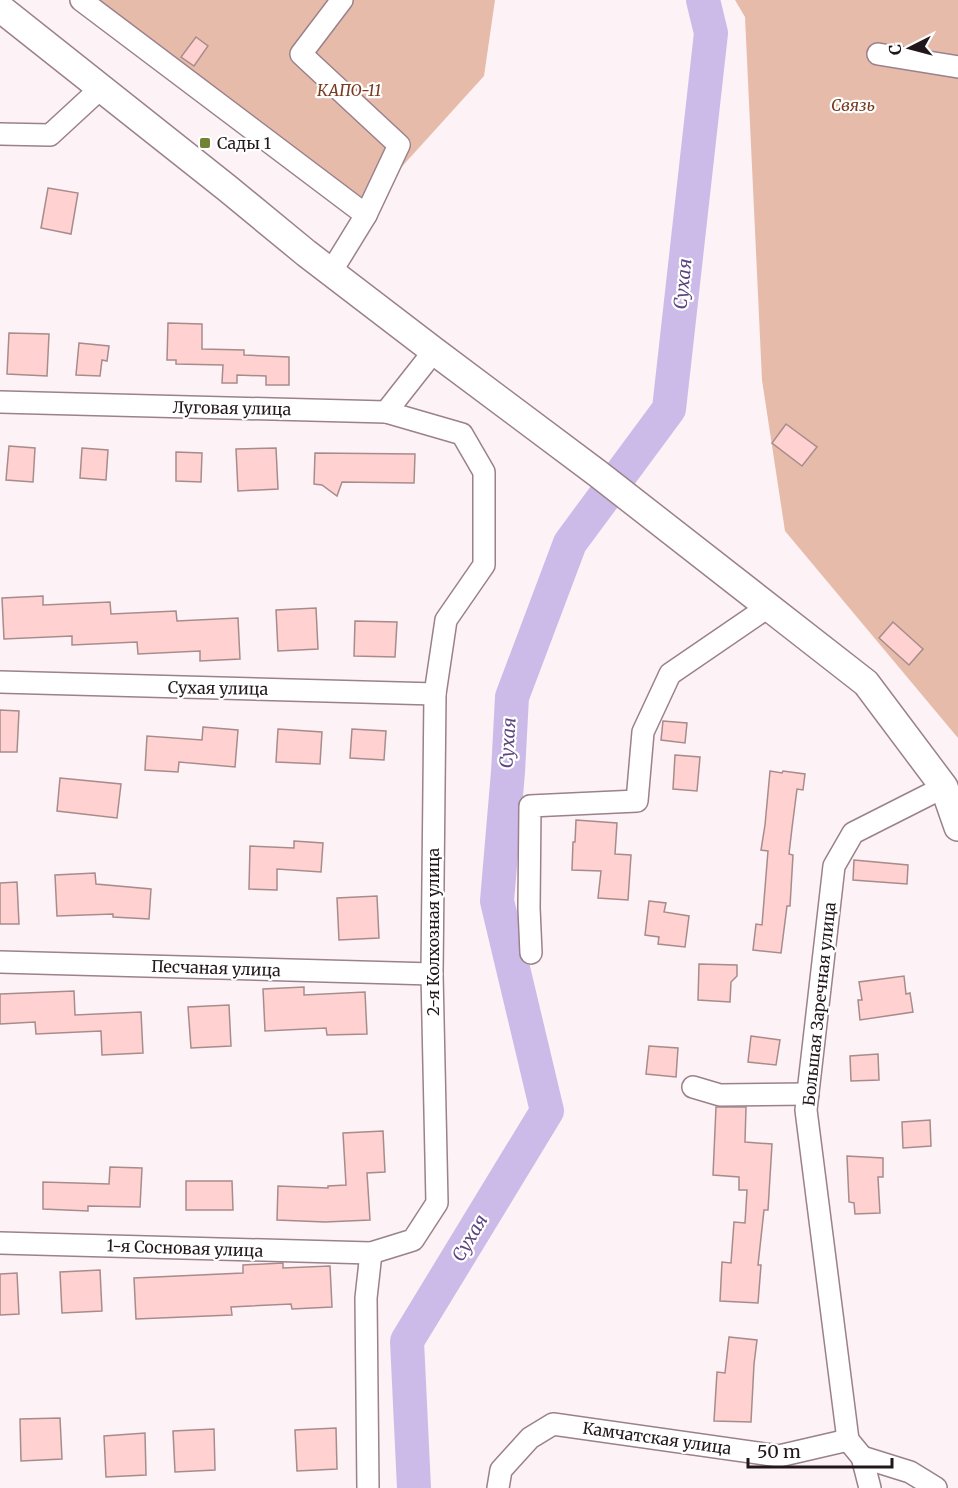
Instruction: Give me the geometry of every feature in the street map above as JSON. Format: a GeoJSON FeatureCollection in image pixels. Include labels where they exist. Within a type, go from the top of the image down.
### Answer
{"type":"FeatureCollection","features":[{"type":"Feature","properties":{"kind":"main road"},"geometry":{"type":"LineString","coordinates":[[0,8],[331,272],[597,473],[866,683],[944,787],[958,827]]}},
{"type":"Feature","properties":{"kind":"street"},"geometry":{"type":"LineString","coordinates":[[81,0],[104,7],[366,215]]}},
{"type":"Feature","properties":{"kind":"street"},"geometry":{"type":"LineString","coordinates":[[331,272],[366,215],[399,145],[301,54],[342,0]]}},
{"type":"Feature","properties":{"kind":"street"},"geometry":{"type":"LineString","coordinates":[[878,54],[958,67]]}},
{"type":"Feature","properties":{"kind":"street"},"geometry":{"type":"LineString","coordinates":[[0,134],[50,135],[101,88]]}},
{"type":"Feature","properties":{"kind":"street"},"geometry":{"type":"LineString","coordinates":[[386,412],[434,351]]}},
{"type":"Feature","properties":{"kind":"street","name":"Луговая улица"},"geometry":{"type":"LineString","coordinates":[[0,402],[386,412]]}},
{"type":"Feature","properties":{"kind":"street","name":"2-я Колхозная улица"},"geometry":{"type":"LineString","coordinates":[[371,1252],[413,1240],[437,1203],[432,974],[435,694],[446,620],[484,565],[483,472],[462,434],[386,412]]}},
{"type":"Feature","properties":{"kind":"street"},"geometry":{"type":"LineString","coordinates":[[531,953],[530,806],[637,801],[643,732],[670,674],[768,607]]}},
{"type":"Feature","properties":{"kind":"street","name":"Сухая улица"},"geometry":{"type":"LineString","coordinates":[[0,682],[435,694]]}},
{"type":"Feature","properties":{"kind":"street","name":"Большая Заречная улица"},"geometry":{"type":"LineString","coordinates":[[848,1440],[806,1110],[834,866],[853,833],[944,787]]}},
{"type":"Feature","properties":{"kind":"street","name":"Песчаная улица"},"geometry":{"type":"LineString","coordinates":[[0,962],[432,974]]}},
{"type":"Feature","properties":{"kind":"street"},"geometry":{"type":"LineString","coordinates":[[693,1087],[720,1095],[808,1094]]}},
{"type":"Feature","properties":{"kind":"street","name":"1-я Сосновая улица"},"geometry":{"type":"LineString","coordinates":[[0,1243],[371,1252]]}},
{"type":"Feature","properties":{"kind":"street"},"geometry":{"type":"LineString","coordinates":[[368,1488],[366,1298],[371,1252]]}},
{"type":"Feature","properties":{"kind":"street","name":"Камчатская улица"},"geometry":{"type":"LineString","coordinates":[[498,1488],[501,1470],[530,1438],[553,1424],[779,1456],[848,1440]]}},
{"type":"Feature","properties":{"kind":"street"},"geometry":{"type":"LineString","coordinates":[[848,1440],[862,1456],[870,1488]]}},
{"type":"Feature","properties":{"kind":"street"},"geometry":{"type":"LineString","coordinates":[[862,1456],[910,1472],[936,1488]]}},
{"type":"Feature","properties":{"kind":"green space","name":"КАПО-11"},"geometry":{"type":"Polygon","coordinates":[[[93,0],[495,0],[484,76],[358,215],[93,0]]]}},
{"type":"Feature","properties":{"kind":"green space","name":"Связь"},"geometry":{"type":"Polygon","coordinates":[[[735,0],[958,0],[958,738],[785,531],[762,380],[745,17],[735,0]]]}},
{"type":"Feature","properties":{"kind":"building"},"geometry":{"type":"Polygon","coordinates":[[[196,37],[208,46],[194,66],[181,57],[196,37]]]}},
{"type":"Feature","properties":{"kind":"building"},"geometry":{"type":"Polygon","coordinates":[[[48,188],[78,193],[71,234],[41,228],[48,188]]]}},
{"type":"Feature","properties":{"kind":"building"},"geometry":{"type":"Polygon","coordinates":[[[168,323],[202,324],[202,349],[244,350],[244,355],[289,357],[289,385],[266,385],[266,376],[237,375],[237,383],[222,383],[223,365],[176,364],[176,360],[167,360],[168,323]]]}},
{"type":"Feature","properties":{"kind":"building"},"geometry":{"type":"Polygon","coordinates":[[[9,333],[49,334],[47,376],[7,374],[9,333]]]}},
{"type":"Feature","properties":{"kind":"building"},"geometry":{"type":"Polygon","coordinates":[[[79,343],[109,346],[107,361],[102,360],[100,376],[76,375],[79,343]]]}},
{"type":"Feature","properties":{"kind":"building"},"geometry":{"type":"Polygon","coordinates":[[[786,424],[817,447],[802,466],[772,443],[786,424]]]}},
{"type":"Feature","properties":{"kind":"building"},"geometry":{"type":"Polygon","coordinates":[[[9,446],[35,448],[33,482],[6,480],[9,446]]]}},
{"type":"Feature","properties":{"kind":"building"},"geometry":{"type":"Polygon","coordinates":[[[82,448],[108,450],[106,480],[80,478],[82,448]]]}},
{"type":"Feature","properties":{"kind":"building"},"geometry":{"type":"Polygon","coordinates":[[[276,448],[278,489],[238,491],[236,449],[276,448]]]}},
{"type":"Feature","properties":{"kind":"building"},"geometry":{"type":"Polygon","coordinates":[[[176,452],[202,453],[201,482],[176,481],[176,452]]]}},
{"type":"Feature","properties":{"kind":"building"},"geometry":{"type":"Polygon","coordinates":[[[315,453],[415,454],[414,483],[342,482],[337,496],[322,485],[314,484],[315,453]]]}},
{"type":"Feature","properties":{"kind":"building"},"geometry":{"type":"Polygon","coordinates":[[[43,596],[43,605],[110,602],[111,614],[176,611],[177,621],[238,618],[240,659],[200,661],[200,651],[138,654],[137,642],[72,645],[72,636],[4,639],[2,598],[43,596]]]}},
{"type":"Feature","properties":{"kind":"building"},"geometry":{"type":"Polygon","coordinates":[[[316,608],[318,649],[278,651],[276,610],[316,608]]]}},
{"type":"Feature","properties":{"kind":"building"},"geometry":{"type":"Polygon","coordinates":[[[355,621],[397,622],[395,657],[354,656],[355,621]]]}},
{"type":"Feature","properties":{"kind":"building"},"geometry":{"type":"Polygon","coordinates":[[[893,622],[923,649],[909,665],[879,638],[893,622]]]}},
{"type":"Feature","properties":{"kind":"building"},"geometry":{"type":"Polygon","coordinates":[[[0,710],[19,711],[17,752],[0,752],[0,710]]]}},
{"type":"Feature","properties":{"kind":"building"},"geometry":{"type":"Polygon","coordinates":[[[663,721],[687,723],[685,743],[661,740],[663,721]]]}},
{"type":"Feature","properties":{"kind":"building"},"geometry":{"type":"Polygon","coordinates":[[[203,727],[238,730],[235,767],[179,762],[178,772],[145,770],[147,736],[202,740],[203,727]]]}},
{"type":"Feature","properties":{"kind":"building"},"geometry":{"type":"Polygon","coordinates":[[[278,729],[322,732],[320,764],[276,762],[278,729]]]}},
{"type":"Feature","properties":{"kind":"building"},"geometry":{"type":"Polygon","coordinates":[[[352,729],[386,731],[384,760],[350,758],[352,729]]]}},
{"type":"Feature","properties":{"kind":"building"},"geometry":{"type":"Polygon","coordinates":[[[675,755],[700,757],[697,791],[673,789],[675,755]]]}},
{"type":"Feature","properties":{"kind":"building"},"geometry":{"type":"Polygon","coordinates":[[[770,771],[805,774],[803,790],[797,789],[789,854],[793,855],[790,906],[787,906],[781,953],[753,950],[756,924],[762,925],[768,851],[761,850],[770,771]]]}},
{"type":"Feature","properties":{"kind":"building"},"geometry":{"type":"Polygon","coordinates":[[[60,778],[121,784],[117,818],[57,811],[60,778]]]}},
{"type":"Feature","properties":{"kind":"building"},"geometry":{"type":"Polygon","coordinates":[[[576,820],[617,823],[615,854],[631,855],[628,900],[598,898],[601,871],[572,870],[576,820]]]}},
{"type":"Feature","properties":{"kind":"building"},"geometry":{"type":"Polygon","coordinates":[[[294,841],[323,843],[321,872],[277,869],[277,890],[249,889],[250,846],[294,848],[294,841]]]}},
{"type":"Feature","properties":{"kind":"building"},"geometry":{"type":"Polygon","coordinates":[[[854,860],[908,865],[907,884],[853,880],[854,860]]]}},
{"type":"Feature","properties":{"kind":"building"},"geometry":{"type":"Polygon","coordinates":[[[95,873],[96,884],[151,889],[149,919],[113,917],[113,914],[57,916],[55,875],[95,873]]]}},
{"type":"Feature","properties":{"kind":"building"},"geometry":{"type":"Polygon","coordinates":[[[17,882],[19,924],[0,924],[0,883],[17,882]]]}},
{"type":"Feature","properties":{"kind":"building"},"geometry":{"type":"Polygon","coordinates":[[[377,896],[379,938],[339,940],[337,898],[377,896]]]}},
{"type":"Feature","properties":{"kind":"building"},"geometry":{"type":"Polygon","coordinates":[[[649,901],[666,903],[664,912],[689,916],[685,947],[658,944],[659,937],[645,935],[649,901]]]}},
{"type":"Feature","properties":{"kind":"building"},"geometry":{"type":"Polygon","coordinates":[[[699,964],[737,965],[737,976],[731,982],[730,1002],[698,1000],[699,964]]]}},
{"type":"Feature","properties":{"kind":"building"},"geometry":{"type":"Polygon","coordinates":[[[904,976],[906,994],[910,993],[913,1012],[860,1020],[858,1000],[862,1000],[859,982],[904,976]]]}},
{"type":"Feature","properties":{"kind":"building"},"geometry":{"type":"Polygon","coordinates":[[[304,987],[304,995],[365,992],[367,1034],[327,1035],[326,1028],[265,1031],[263,989],[304,987]]]}},
{"type":"Feature","properties":{"kind":"building"},"geometry":{"type":"Polygon","coordinates":[[[74,991],[75,1015],[141,1012],[143,1053],[102,1055],[101,1031],[36,1034],[35,1022],[0,1024],[0,994],[74,991]]]}},
{"type":"Feature","properties":{"kind":"building"},"geometry":{"type":"Polygon","coordinates":[[[229,1005],[231,1046],[191,1048],[188,1007],[229,1005]]]}},
{"type":"Feature","properties":{"kind":"building"},"geometry":{"type":"Polygon","coordinates":[[[751,1036],[780,1040],[776,1065],[748,1062],[751,1036]]]}},
{"type":"Feature","properties":{"kind":"building"},"geometry":{"type":"Polygon","coordinates":[[[649,1046],[678,1048],[676,1077],[646,1074],[649,1046]]]}},
{"type":"Feature","properties":{"kind":"building"},"geometry":{"type":"Polygon","coordinates":[[[878,1054],[879,1080],[851,1081],[850,1056],[878,1054]]]}},
{"type":"Feature","properties":{"kind":"building"},"geometry":{"type":"Polygon","coordinates":[[[716,1107],[746,1107],[745,1142],[772,1144],[768,1210],[764,1210],[758,1265],[761,1265],[758,1303],[720,1301],[722,1262],[731,1263],[734,1222],[745,1223],[747,1190],[739,1190],[739,1177],[713,1175],[716,1107]]]}},
{"type":"Feature","properties":{"kind":"building"},"geometry":{"type":"Polygon","coordinates":[[[930,1120],[931,1146],[903,1148],[902,1122],[930,1120]]]}},
{"type":"Feature","properties":{"kind":"building"},"geometry":{"type":"Polygon","coordinates":[[[383,1131],[385,1172],[367,1173],[370,1220],[325,1222],[277,1220],[278,1186],[328,1188],[328,1186],[346,1185],[343,1133],[383,1131]]]}},
{"type":"Feature","properties":{"kind":"building"},"geometry":{"type":"Polygon","coordinates":[[[847,1156],[883,1158],[883,1177],[878,1177],[880,1213],[855,1214],[854,1203],[849,1202],[847,1156]]]}},
{"type":"Feature","properties":{"kind":"building"},"geometry":{"type":"Polygon","coordinates":[[[110,1167],[142,1168],[140,1207],[88,1206],[88,1211],[43,1209],[43,1182],[109,1184],[110,1167]]]}},
{"type":"Feature","properties":{"kind":"building"},"geometry":{"type":"Polygon","coordinates":[[[186,1181],[232,1181],[233,1210],[186,1210],[186,1181]]]}},
{"type":"Feature","properties":{"kind":"building"},"geometry":{"type":"Polygon","coordinates":[[[283,1263],[283,1268],[330,1266],[332,1307],[292,1309],[291,1304],[231,1307],[232,1315],[136,1319],[134,1278],[243,1273],[243,1265],[283,1263]]]}},
{"type":"Feature","properties":{"kind":"building"},"geometry":{"type":"Polygon","coordinates":[[[100,1270],[102,1311],[62,1313],[60,1272],[100,1270]]]}},
{"type":"Feature","properties":{"kind":"building"},"geometry":{"type":"Polygon","coordinates":[[[17,1273],[19,1314],[0,1315],[0,1274],[17,1273]]]}},
{"type":"Feature","properties":{"kind":"building"},"geometry":{"type":"Polygon","coordinates":[[[729,1337],[757,1340],[751,1422],[714,1421],[717,1372],[725,1373],[729,1337]]]}},
{"type":"Feature","properties":{"kind":"building"},"geometry":{"type":"Polygon","coordinates":[[[60,1418],[62,1459],[21,1461],[20,1419],[60,1418]]]}},
{"type":"Feature","properties":{"kind":"building"},"geometry":{"type":"Polygon","coordinates":[[[336,1428],[337,1469],[297,1471],[295,1430],[336,1428]]]}},
{"type":"Feature","properties":{"kind":"building"},"geometry":{"type":"Polygon","coordinates":[[[214,1429],[215,1470],[175,1472],[173,1431],[214,1429]]]}},
{"type":"Feature","properties":{"kind":"building"},"geometry":{"type":"Polygon","coordinates":[[[145,1433],[146,1475],[106,1477],[104,1436],[145,1433]]]}},
{"type":"Feature","properties":{"kind":"waterway","name":"Сухая"},"geometry":{"type":"LineString","coordinates":[[414,1488],[407,1341],[547,1111],[497,901],[512,697],[570,543],[669,409],[711,33],[703,0]]}},
{"type":"Feature","properties":{"kind":"place","name":"Сады 1"},"geometry":{"type":"Point","coordinates":[205,143]}}]}
